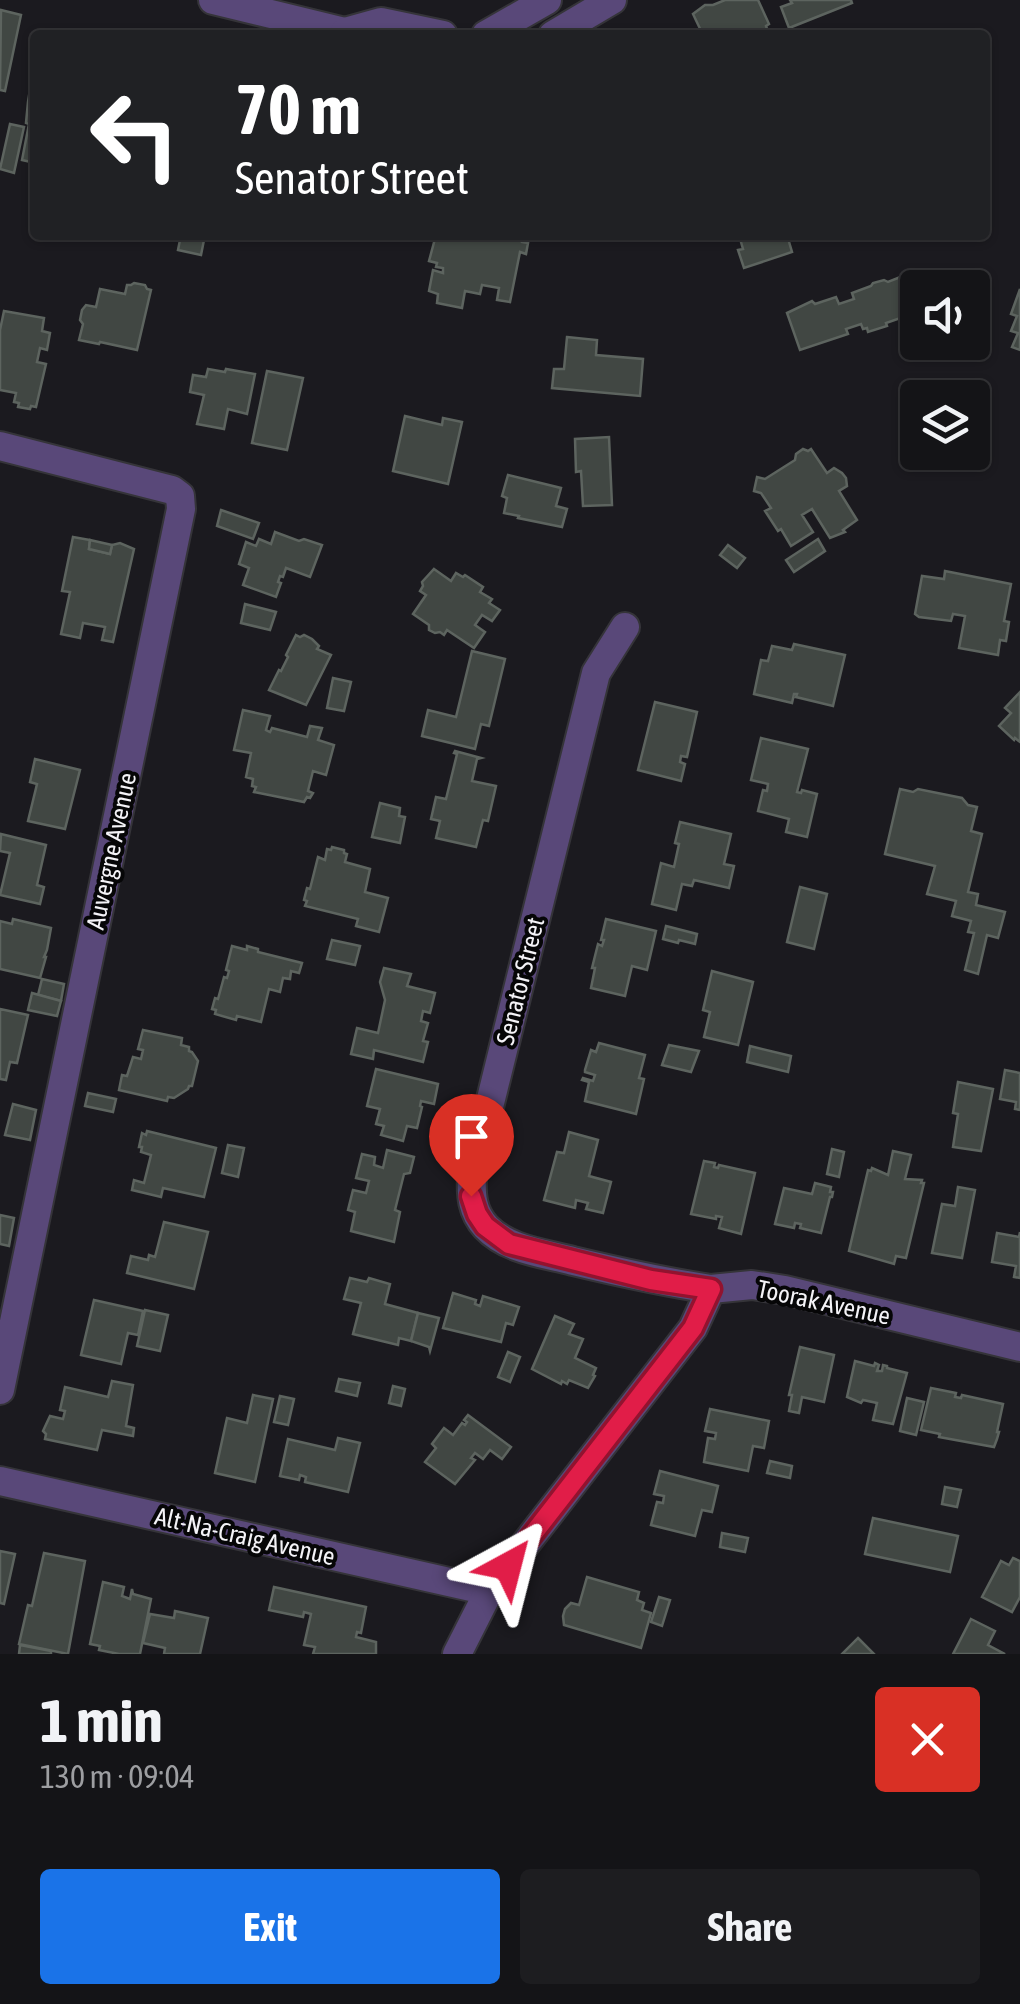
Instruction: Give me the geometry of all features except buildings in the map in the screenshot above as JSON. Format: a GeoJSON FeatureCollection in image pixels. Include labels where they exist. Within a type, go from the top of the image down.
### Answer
{"type":"FeatureCollection","features":[{"type":"Feature","properties":{"kind":"street"},"geometry":{"type":"LineString","coordinates":[[213,0],[331,30]]}},
{"type":"Feature","properties":{"kind":"street"},"geometry":{"type":"LineString","coordinates":[[495,30],[547,0]]}},
{"type":"Feature","properties":{"kind":"street"},"geometry":{"type":"LineString","coordinates":[[562,30],[612,0]]}},
{"type":"Feature","properties":{"kind":"street"},"geometry":{"type":"LineString","coordinates":[[358,30],[381,22],[419,30]]}},
{"type":"Feature","properties":{"kind":"street","name":"Auvergne Avenue"},"geometry":{"type":"LineString","coordinates":[[0,446],[172,490],[180,496],[182,509],[0,1390]]}},
{"type":"Feature","properties":{"kind":"street","name":"Senator Street"},"geometry":{"type":"LineString","coordinates":[[625,627],[596,674],[472,1176],[471,1196],[485,1226],[509,1244],[651,1280],[711,1289]]}},
{"type":"Feature","properties":{"kind":"street","name":"Toorak Avenue"},"geometry":{"type":"LineString","coordinates":[[711,1289],[752,1285],[785,1290],[1020,1347]]}},
{"type":"Feature","properties":{"kind":"street"},"geometry":{"type":"LineString","coordinates":[[457,1654],[489,1591],[693,1328],[711,1289]]}},
{"type":"Feature","properties":{"kind":"street","name":"Alt-Na-Craig Avenue"},"geometry":{"type":"LineString","coordinates":[[0,1481],[489,1591]]}},
{"type":"Feature","properties":{"kind":"route"},"geometry":{"type":"LineString","coordinates":[[471,1196],[485,1226],[509,1244],[651,1280],[711,1289],[693,1328],[508,1566]]}}]}
